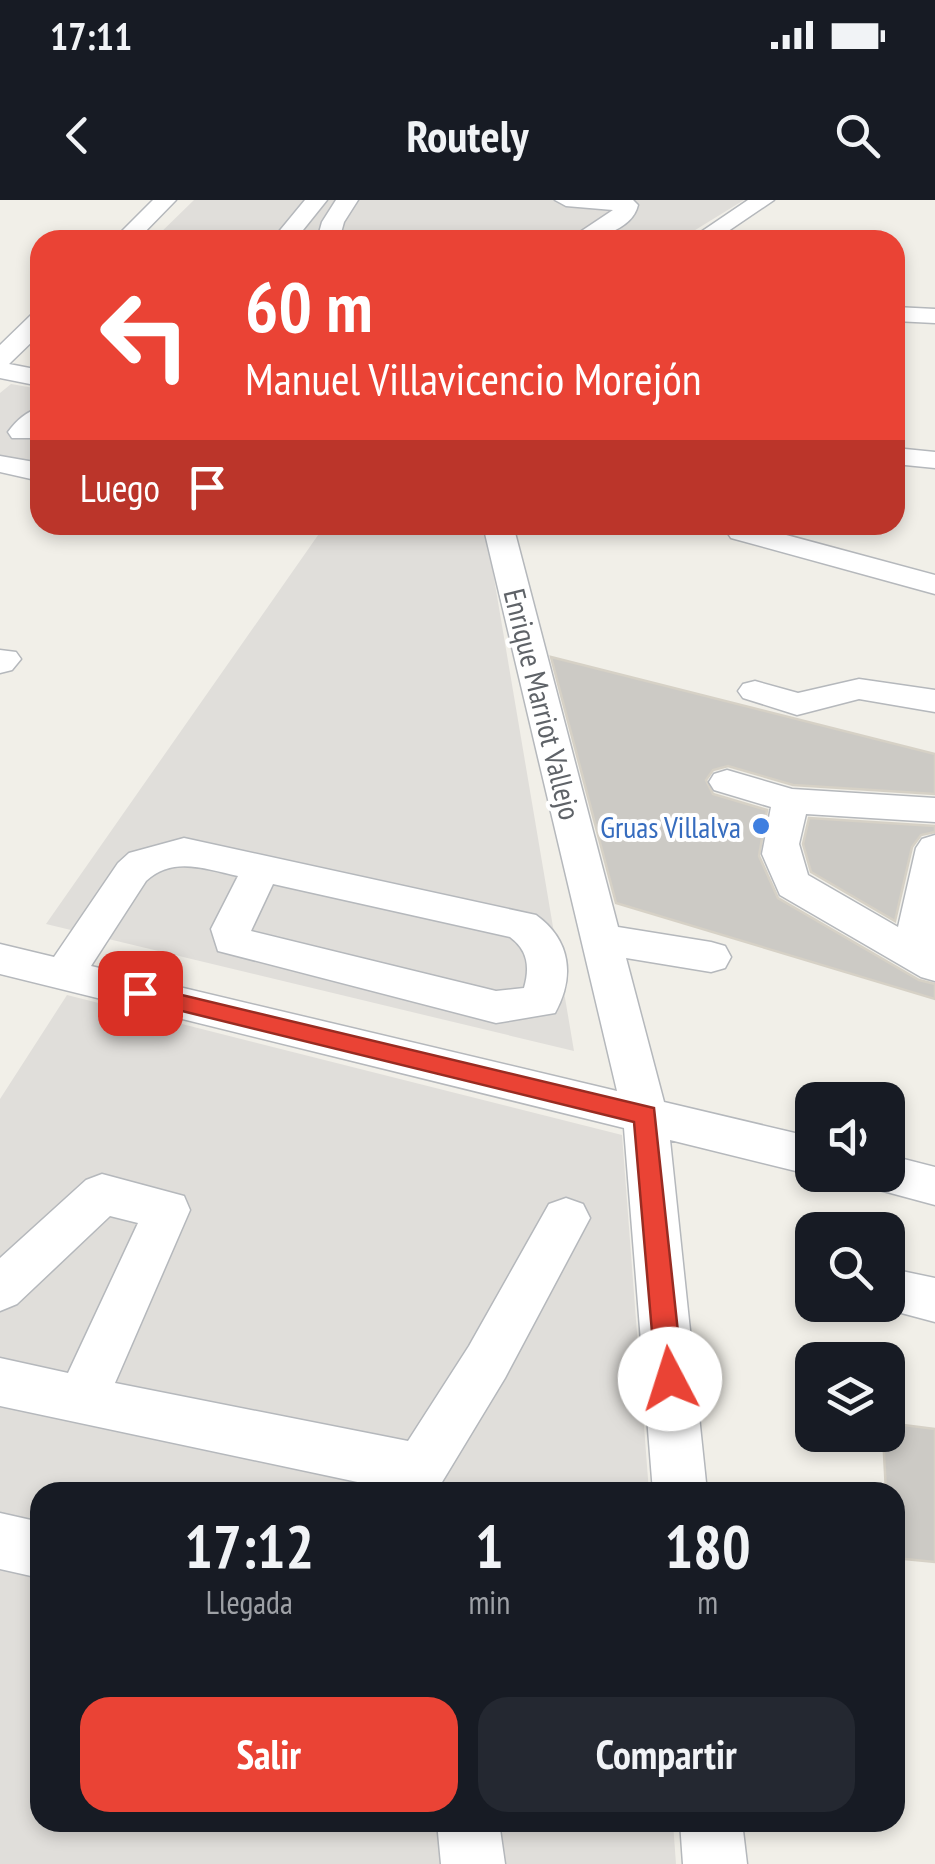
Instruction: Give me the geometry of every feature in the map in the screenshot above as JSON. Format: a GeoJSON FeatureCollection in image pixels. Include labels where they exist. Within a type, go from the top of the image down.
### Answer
{"type":"FeatureCollection","features":[{"type":"Feature","properties":{"kind":"street"},"geometry":{"type":"LineString","coordinates":[[134,230],[165,200]]}},
{"type":"Feature","properties":{"kind":"street"},"geometry":{"type":"LineString","coordinates":[[292,230],[316,200]]}},
{"type":"Feature","properties":{"kind":"street"},"geometry":{"type":"LineString","coordinates":[[331,230],[347,200]]}},
{"type":"Feature","properties":{"kind":"street"},"geometry":{"type":"LineString","coordinates":[[566,200],[627,206],[626,212],[596,230]]}},
{"type":"Feature","properties":{"kind":"street"},"geometry":{"type":"LineString","coordinates":[[716,230],[763,200]]}},
{"type":"Feature","properties":{"kind":"street"},"geometry":{"type":"LineString","coordinates":[[905,314],[935,316]]}},
{"type":"Feature","properties":{"kind":"street"},"geometry":{"type":"LineString","coordinates":[[0,358],[30,330]]}},
{"type":"Feature","properties":{"kind":"street"},"geometry":{"type":"LineString","coordinates":[[0,370],[30,376]]}},
{"type":"Feature","properties":{"kind":"street"},"geometry":{"type":"LineString","coordinates":[[0,390],[30,395]]}},
{"type":"Feature","properties":{"kind":"street"},"geometry":{"type":"LineString","coordinates":[[905,457],[935,460]]}},
{"type":"Feature","properties":{"kind":"street"},"geometry":{"type":"LineString","coordinates":[[0,464],[30,470]]}},
{"type":"Feature","properties":{"kind":"street","name":"Enrique Marriot Vallejo"},"geometry":{"type":"LineString","coordinates":[[500,535],[645,1115],[679,1482]]}},
{"type":"Feature","properties":{"kind":"street"},"geometry":{"type":"LineString","coordinates":[[753,535],[935,585]]}},
{"type":"Feature","properties":{"kind":"street"},"geometry":{"type":"LineString","coordinates":[[755,691],[797,704],[860,689],[935,701]]}},
{"type":"Feature","properties":{"kind":"street"},"geometry":{"type":"LineString","coordinates":[[727,782],[791,801],[935,810]]}},
{"type":"Feature","properties":{"kind":"street"},"geometry":{"type":"LineString","coordinates":[[791,801],[780,840],[780,863],[794,885],[924,959],[935,848]]}},
{"type":"Feature","properties":{"kind":"street"},"geometry":{"type":"LineString","coordinates":[[63,974],[132,872],[144,862],[184,851],[522,925],[538,935],[544,949],[550,973],[543,997],[540,1002],[515,1008],[496,1008],[232,941],[231,929],[261,868]]}},
{"type":"Feature","properties":{"kind":"street"},"geometry":{"type":"LineString","coordinates":[[601,939],[712,957]]}},
{"type":"Feature","properties":{"kind":"street"},"geometry":{"type":"LineString","coordinates":[[0,959],[795,1152]]}},
{"type":"Feature","properties":{"kind":"street"},"geometry":{"type":"LineString","coordinates":[[905,1178],[935,1186]]}},
{"type":"Feature","properties":{"kind":"street"},"geometry":{"type":"LineString","coordinates":[[0,1289],[102,1194],[167,1210],[82,1400]]}},
{"type":"Feature","properties":{"kind":"street"},"geometry":{"type":"LineString","coordinates":[[0,1382],[412,1481],[487,1362],[566,1218]]}},
{"type":"Feature","properties":{"kind":"street"},"geometry":{"type":"LineString","coordinates":[[0,1542],[30,1548]]}},
{"type":"Feature","properties":{"kind":"street"},"geometry":{"type":"LineString","coordinates":[[469,1832],[473,1864]]}},
{"type":"Feature","properties":{"kind":"street"},"geometry":{"type":"LineString","coordinates":[[712,1832],[715,1864]]}},
{"type":"Feature","properties":{"kind":"shaded area"},"geometry":{"type":"Polygon","coordinates":[[[194,200],[744,200],[695,230],[163,230],[194,200]]]}},
{"type":"Feature","properties":{"kind":"shaded area"},"geometry":{"type":"Polygon","coordinates":[[[11,384],[30,387],[30,467],[0,461],[0,393],[11,384]]]}},
{"type":"Feature","properties":{"kind":"shaded area"},"geometry":{"type":"Polygon","coordinates":[[[318,535],[487,535],[574,1051],[46,924],[318,535]]]}},
{"type":"Feature","properties":{"kind":"shaded area"},"geometry":{"type":"Polygon","coordinates":[[[67,995],[622,1135],[648,1482],[30,1482],[30,1832],[674,1832],[676,1864],[0,1864],[0,1099],[67,995]]]}},
{"type":"Feature","properties":{"kind":"building","name":"Gruas Villalva"},"geometry":{"type":"Polygon","coordinates":[[[551,657],[935,754],[935,794],[793,785],[728,766],[713,770],[706,780],[713,794],[767,810],[759,856],[778,898],[919,980],[935,984],[935,999],[616,903],[551,657]]]}},
{"type":"Feature","properties":{"kind":"building"},"geometry":{"type":"Polygon","coordinates":[[[809,818],[935,826],[935,832],[921,835],[912,847],[895,921],[811,872],[803,844],[809,818]]]}},
{"type":"Feature","properties":{"kind":"building"},"geometry":{"type":"Polygon","coordinates":[[[905,1425],[935,1429],[935,1562],[905,1559],[905,1482],[885,1482],[884,1452],[905,1452],[905,1425]]]}},
{"type":"Feature","properties":{"kind":"place","name":"Gruas Villalva"},"geometry":{"type":"Point","coordinates":[761,826]}},
{"type":"Feature","properties":{"kind":"route"},"geometry":{"type":"LineString","coordinates":[[140,993],[645,1115],[670,1379]]}}]}
